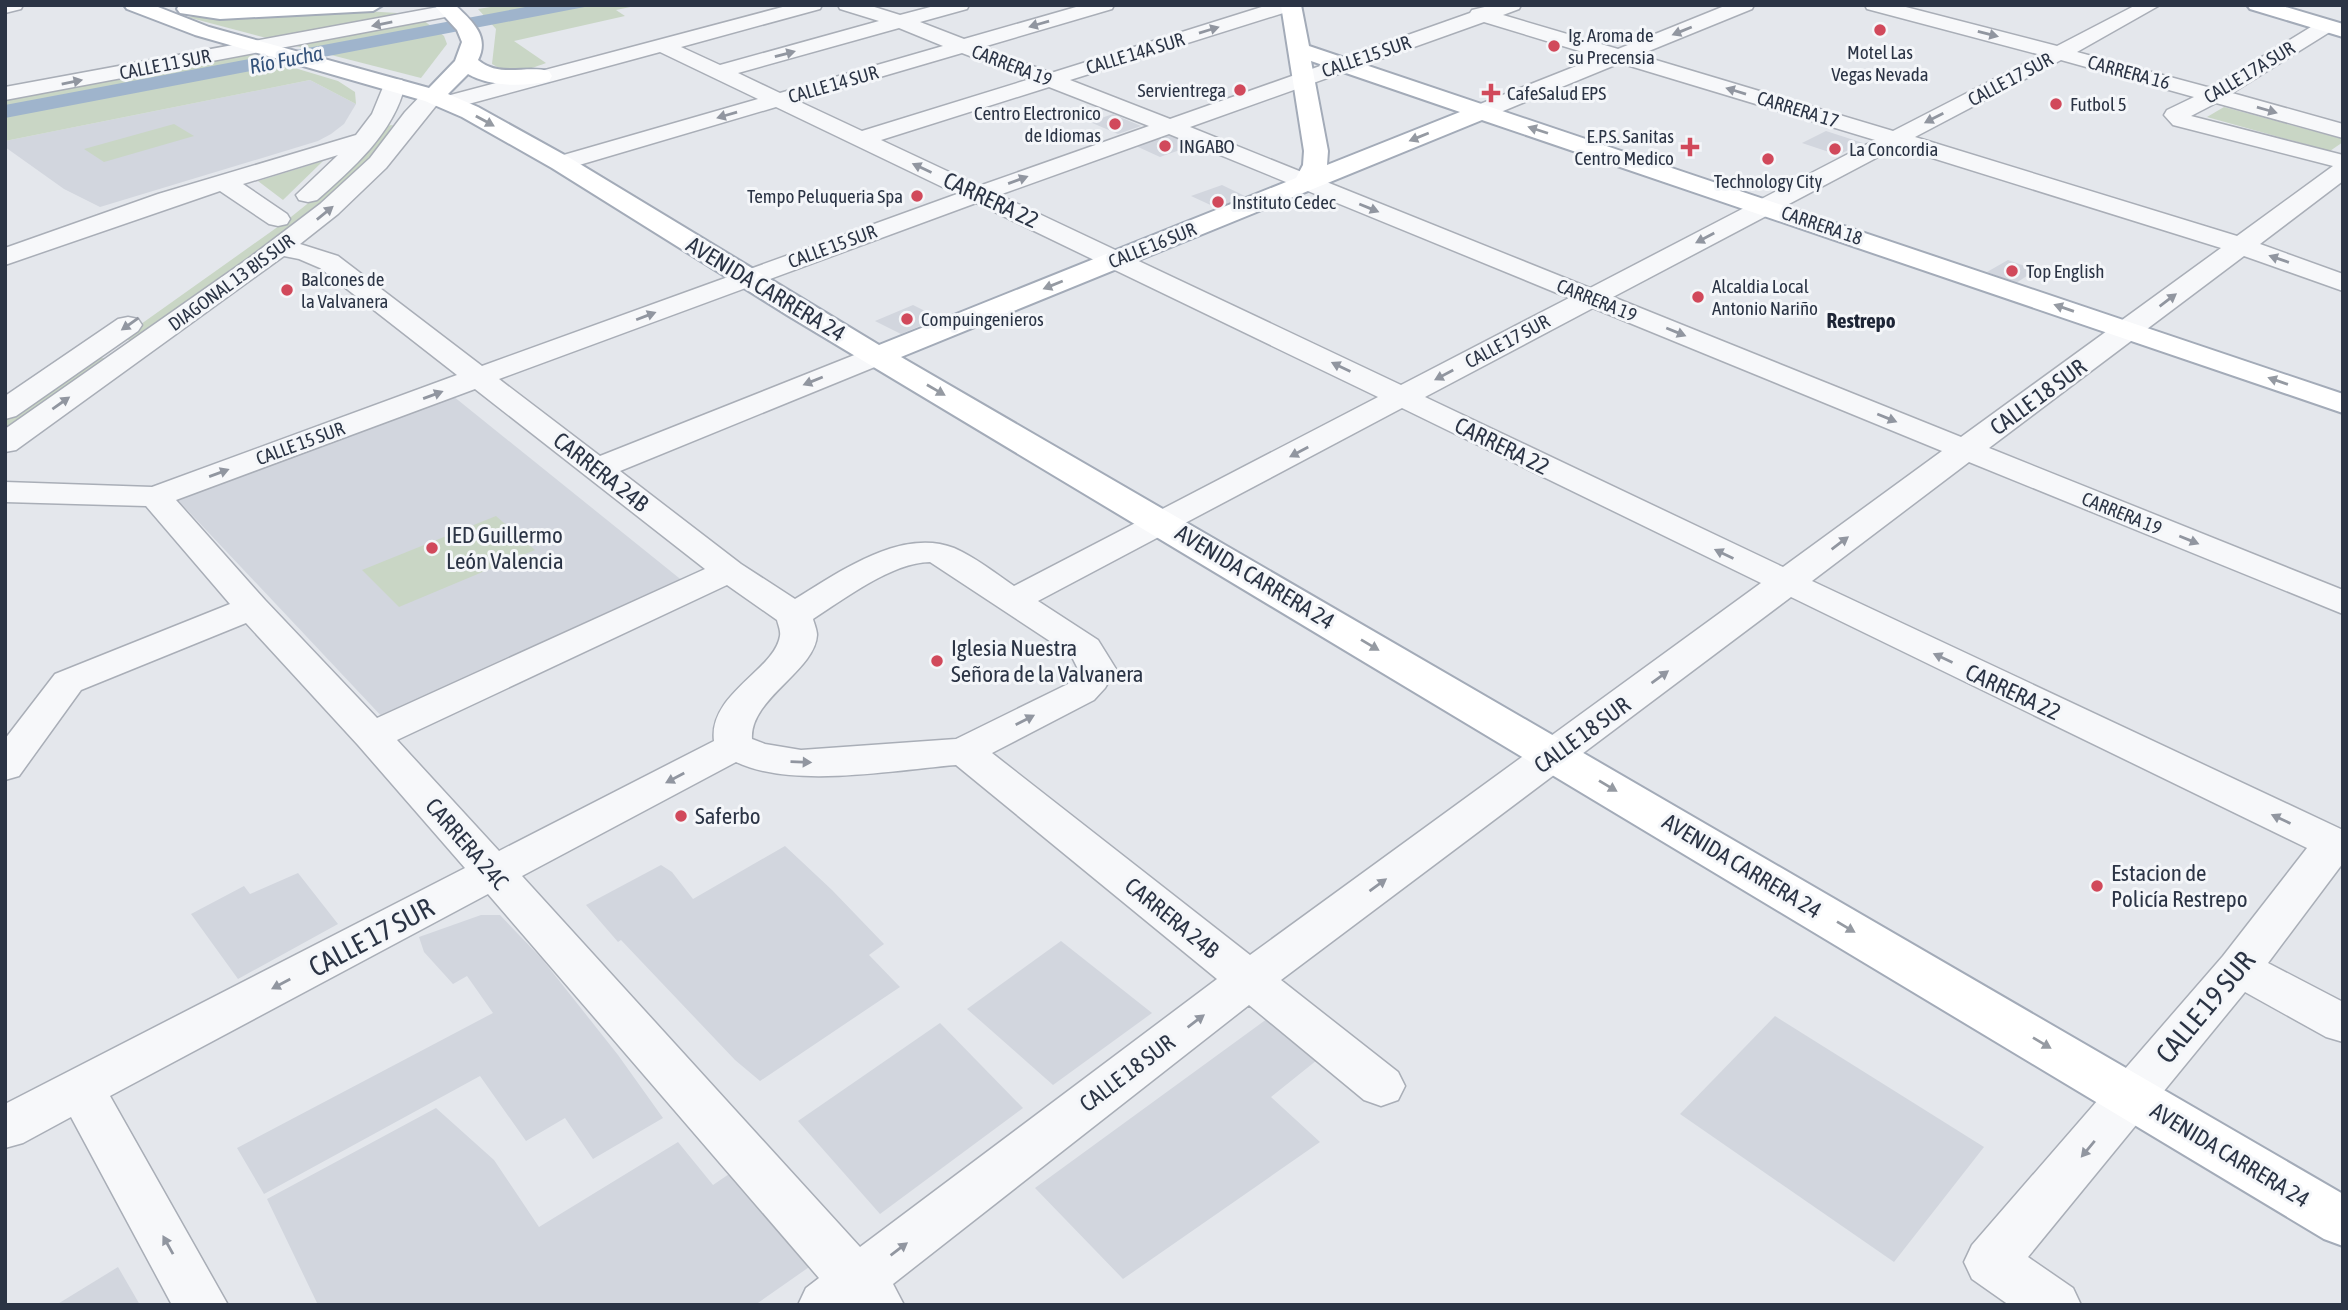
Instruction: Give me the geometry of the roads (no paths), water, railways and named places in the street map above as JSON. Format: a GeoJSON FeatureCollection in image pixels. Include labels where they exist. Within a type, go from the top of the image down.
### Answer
{"type":"FeatureCollection","features":[{"type":"Feature","properties":{"kind":"main road","name":"AVENIDA CARRERA 24"},"geometry":{"type":"LineString","coordinates":[[134,5],[191,16],[266,49],[442,99],[561,163],[877,356],[1164,523],[2343,1222]]}},
{"type":"Feature","properties":{"kind":"main road","name":"AVENIDA CARRERA 24"},"geometry":{"type":"LineString","coordinates":[[191,16],[373,5]]}},
{"type":"Feature","properties":{"kind":"main road"},"geometry":{"type":"LineString","coordinates":[[1290,5],[1316,151],[1314,165],[1306,183]]}},
{"type":"Feature","properties":{"kind":"main road"},"geometry":{"type":"LineString","coordinates":[[2256,5],[2334,29]]}},
{"type":"Feature","properties":{"kind":"main road"},"geometry":{"type":"LineString","coordinates":[[191,16],[206,57]]}},
{"type":"Feature","properties":{"kind":"main road"},"geometry":{"type":"LineString","coordinates":[[442,99],[473,46],[455,17]]}},
{"type":"Feature","properties":{"kind":"main road","name":"CARRERA 18"},"geometry":{"type":"LineString","coordinates":[[1300,50],[2343,404]]}},
{"type":"Feature","properties":{"kind":"main road"},"geometry":{"type":"LineString","coordinates":[[466,61],[481,73],[496,76],[541,76]]}},
{"type":"Feature","properties":{"kind":"main road","name":"CALLE 16 SUR"},"geometry":{"type":"LineString","coordinates":[[877,356],[1483,111]]}},
{"type":"Feature","properties":{"kind":"street"},"geometry":{"type":"LineString","coordinates":[[5,7],[14,5]]}},
{"type":"Feature","properties":{"kind":"street"},"geometry":{"type":"LineString","coordinates":[[442,99],[813,5]]}},
{"type":"Feature","properties":{"kind":"street","name":"CARRERA 19"},"geometry":{"type":"LineString","coordinates":[[847,5],[901,22],[1169,126],[2343,603]]}},
{"type":"Feature","properties":{"kind":"street"},"geometry":{"type":"LineString","coordinates":[[719,72],[960,5]]}},
{"type":"Feature","properties":{"kind":"street","name":"CALLE 14 SUR"},"geometry":{"type":"LineString","coordinates":[[561,163],[1105,5]]}},
{"type":"Feature","properties":{"kind":"street","name":"CALLE 14A SUR"},"geometry":{"type":"LineString","coordinates":[[861,139],[1290,5]]}},
{"type":"Feature","properties":{"kind":"street","name":"CARRERA 17"},"geometry":{"type":"LineString","coordinates":[[1452,5],[1896,138],[2241,246],[2343,283]]}},
{"type":"Feature","properties":{"kind":"street","name":"CALLE 15 SUR"},"geometry":{"type":"LineString","coordinates":[[155,497],[978,194],[1512,5]]}},
{"type":"Feature","properties":{"kind":"street","name":"CALLE 16 SUR"},"geometry":{"type":"LineString","coordinates":[[1483,111],[1745,5]]}},
{"type":"Feature","properties":{"kind":"street","name":"CARRERA 16"},"geometry":{"type":"LineString","coordinates":[[1874,5],[2343,131]]}},
{"type":"Feature","properties":{"kind":"street"},"geometry":{"type":"LineString","coordinates":[[1931,20],[1964,5]]}},
{"type":"Feature","properties":{"kind":"street","name":"CALLE 17 SUR"},"geometry":{"type":"LineString","coordinates":[[1013,600],[2151,5]]}},
{"type":"Feature","properties":{"kind":"street","name":"CALLE 11 SUR"},"geometry":{"type":"LineString","coordinates":[[5,94],[206,57],[455,17]]}},
{"type":"Feature","properties":{"kind":"street","name":"CALLE 17A SUR"},"geometry":{"type":"LineString","coordinates":[[2334,29],[2175,115],[2343,162]]}},
{"type":"Feature","properties":{"kind":"street","name":"CARRERA 22"},"geometry":{"type":"LineString","coordinates":[[661,45],[1116,259],[1786,584],[2338,846]]}},
{"type":"Feature","properties":{"kind":"street","name":"DIAGONAL 13 BIS SUR"},"geometry":{"type":"LineString","coordinates":[[5,443],[134,352],[279,234],[363,140],[390,99],[394,85]]}},
{"type":"Feature","properties":{"kind":"street","name":"DIAGONAL 13 BIS SUR"},"geometry":{"type":"LineString","coordinates":[[5,410],[95,348],[362,180],[442,99]]}},
{"type":"Feature","properties":{"kind":"street"},"geometry":{"type":"LineString","coordinates":[[5,257],[96,222],[363,140]]}},
{"type":"Feature","properties":{"kind":"street","name":"CALLE 18 SUR"},"geometry":{"type":"LineString","coordinates":[[852,1297],[1249,980],[2343,170]]}},
{"type":"Feature","properties":{"kind":"street","name":"CARRERA 24B"},"geometry":{"type":"LineString","coordinates":[[224,182],[279,234],[305,252],[329,262],[729,571],[794,615]]}},
{"type":"Feature","properties":{"kind":"street"},"geometry":{"type":"LineString","coordinates":[[95,348],[134,352]]}},
{"type":"Feature","properties":{"kind":"street","name":"CALLE 16 SUR"},"geometry":{"type":"LineString","coordinates":[[597,469],[877,356]]}},
{"type":"Feature","properties":{"kind":"street"},"geometry":{"type":"LineString","coordinates":[[5,492],[155,497]]}},
{"type":"Feature","properties":{"kind":"street","name":"CARRERA 24C"},"geometry":{"type":"LineString","coordinates":[[155,497],[252,608],[373,736],[852,1297]]}},
{"type":"Feature","properties":{"kind":"street"},"geometry":{"type":"LineString","coordinates":[[929,551],[943,554],[1013,600],[1085,648],[1097,668],[1093,680],[1081,692],[964,751],[802,763],[756,756],[735,746],[732,726],[737,714],[795,644],[799,626],[794,615],[903,556],[929,551]]}},
{"type":"Feature","properties":{"kind":"street"},"geometry":{"type":"LineString","coordinates":[[373,736],[729,571]]}},
{"type":"Feature","properties":{"kind":"street"},"geometry":{"type":"LineString","coordinates":[[5,767],[68,682],[252,608]]}},
{"type":"Feature","properties":{"kind":"street","name":"CALLE 17 SUR"},"geometry":{"type":"LineString","coordinates":[[5,1128],[735,746]]}},
{"type":"Feature","properties":{"kind":"street","name":"CARRERA 24B"},"geometry":{"type":"LineString","coordinates":[[964,751],[1381,1086]]}},
{"type":"Feature","properties":{"kind":"street","name":"CALLE 19 SUR"},"geometry":{"type":"LineString","coordinates":[[2054,1305],[1992,1262],[2338,846]]}},
{"type":"Feature","properties":{"kind":"street"},"geometry":{"type":"LineString","coordinates":[[2239,968],[2343,1024]]}},
{"type":"Feature","properties":{"kind":"street"},"geometry":{"type":"LineString","coordinates":[[81,1089],[201,1305]]}},
{"type":"Feature","properties":{"kind":"water","name":"Río Fucha"},"geometry":{"type":"Polygon","coordinates":[[[536,5],[595,5],[5,118],[5,105],[536,5]]]}},
{"type":"Feature","properties":{"kind":"place","name":"Motel Las Vegas Nevada"},"geometry":{"type":"Point","coordinates":[1880,30]}},
{"type":"Feature","properties":{"kind":"place","name":"Ig. Aroma de su Precensia"},"geometry":{"type":"Point","coordinates":[1554,46]}},
{"type":"Feature","properties":{"kind":"place","name":"Servientrega"},"geometry":{"type":"Point","coordinates":[1240,90]}},
{"type":"Feature","properties":{"kind":"place","name":"CafeSalud EPS"},"geometry":{"type":"Point","coordinates":[1491,93]}},
{"type":"Feature","properties":{"kind":"place","name":"Futbol 5"},"geometry":{"type":"Point","coordinates":[2056,104]}},
{"type":"Feature","properties":{"kind":"place","name":"Centro Electronico de Idiomas"},"geometry":{"type":"Point","coordinates":[1115,124]}},
{"type":"Feature","properties":{"kind":"place","name":"INGABO"},"geometry":{"type":"Point","coordinates":[1165,146]}},
{"type":"Feature","properties":{"kind":"place","name":"E.P.S. Sanitas Centro Medico"},"geometry":{"type":"Point","coordinates":[1690,147]}},
{"type":"Feature","properties":{"kind":"place","name":"La Concordia"},"geometry":{"type":"Point","coordinates":[1835,149]}},
{"type":"Feature","properties":{"kind":"place","name":"Technology City"},"geometry":{"type":"Point","coordinates":[1768,159]}},
{"type":"Feature","properties":{"kind":"place","name":"Tempo Peluqueria Spa"},"geometry":{"type":"Point","coordinates":[917,196]}},
{"type":"Feature","properties":{"kind":"place","name":"Instituto Cedec"},"geometry":{"type":"Point","coordinates":[1218,202]}},
{"type":"Feature","properties":{"kind":"place","name":"Top English"},"geometry":{"type":"Point","coordinates":[2012,271]}},
{"type":"Feature","properties":{"kind":"place","name":"Balcones de la Valvanera"},"geometry":{"type":"Point","coordinates":[287,290]}},
{"type":"Feature","properties":{"kind":"place","name":"Alcaldia Local Antonio Nariño"},"geometry":{"type":"Point","coordinates":[1698,297]}},
{"type":"Feature","properties":{"kind":"place","name":"Compuingenieros"},"geometry":{"type":"Point","coordinates":[907,319]}},
{"type":"Feature","properties":{"kind":"place","name":"IED Guillermo León Valencia"},"geometry":{"type":"Point","coordinates":[432,548]}},
{"type":"Feature","properties":{"kind":"place","name":"Iglesia Nuestra Señora de la Valvanera"},"geometry":{"type":"Point","coordinates":[937,661]}},
{"type":"Feature","properties":{"kind":"place","name":"Saferbo"},"geometry":{"type":"Point","coordinates":[681,816]}},
{"type":"Feature","properties":{"kind":"place","name":"Estacion de Policía Restrepo"},"geometry":{"type":"Point","coordinates":[2097,886]}},
{"type":"Feature","properties":{"kind":"district","name":"Restrepo"},"geometry":{"type":"Point","coordinates":[1861,320]}}]}
